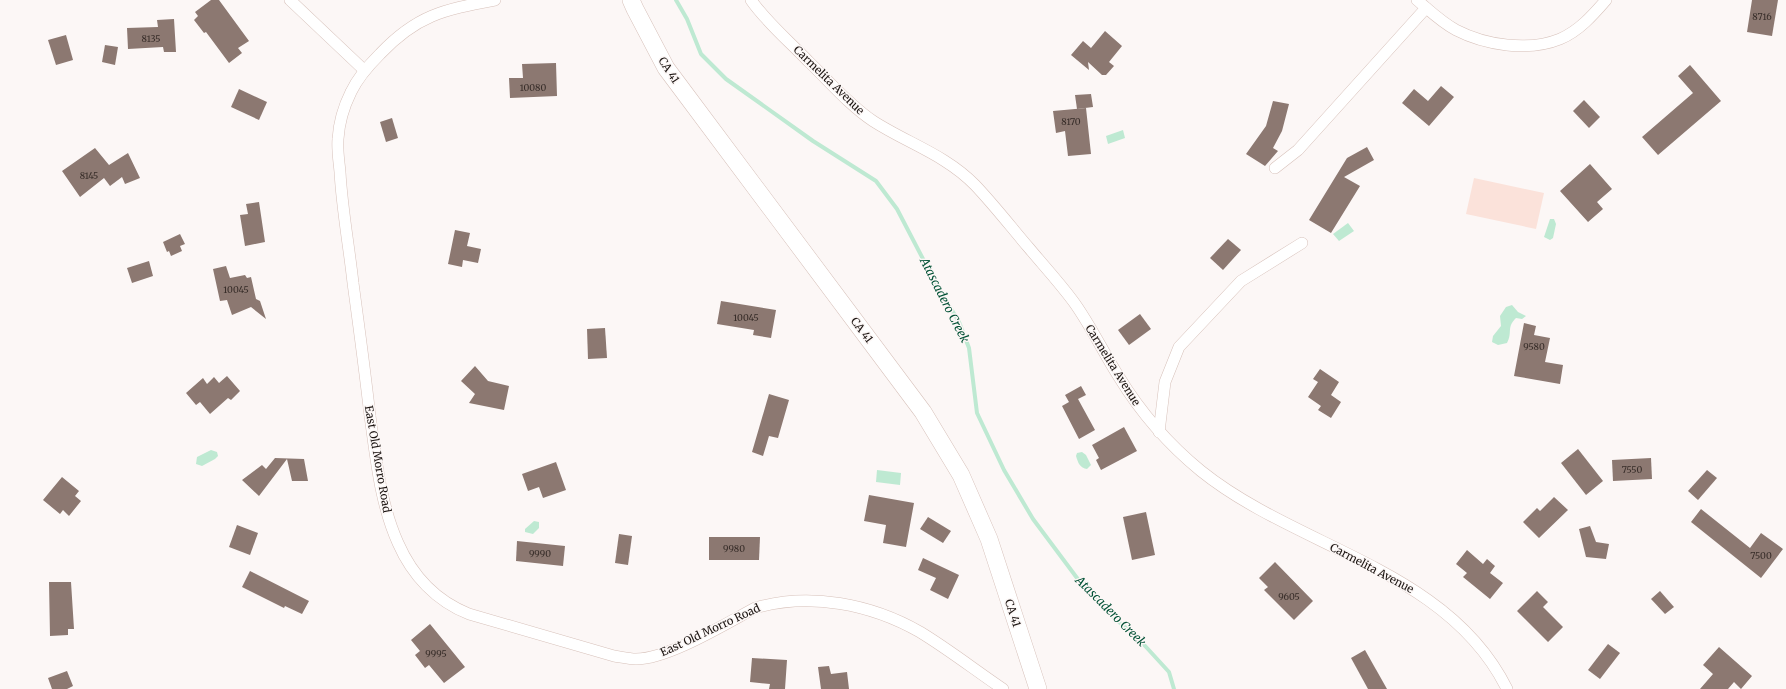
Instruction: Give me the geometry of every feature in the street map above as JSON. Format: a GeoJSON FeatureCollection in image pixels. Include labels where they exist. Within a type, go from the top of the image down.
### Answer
{"type":"FeatureCollection","features":[{"type":"Feature","properties":{"kind":"main road","name":"CA 41"},"geometry":{"type":"LineString","coordinates":[[631,0],[666,68],[923,412],[961,475],[989,539],[1038,689]]}},
{"type":"Feature","properties":{"kind":"street"},"geometry":{"type":"LineString","coordinates":[[290,0],[364,70]]}},
{"type":"Feature","properties":{"kind":"street","name":"East Old Morro Road"},"geometry":{"type":"LineString","coordinates":[[495,0],[438,12],[405,30],[364,70],[350,93],[343,114],[338,138],[341,186],[374,444],[384,502],[398,544],[410,565],[423,583],[449,605],[469,614],[614,656],[636,659],[655,656],[671,651],[755,608],[769,604],[800,600],[845,604],[894,619],[920,632],[1003,689]]}},
{"type":"Feature","properties":{"kind":"street","name":"Carmelita Avenue"},"geometry":{"type":"LineString","coordinates":[[751,0],[766,18],[861,112],[883,127],[937,155],[974,184],[1072,300],[1140,409],[1159,432],[1180,453],[1227,490],[1403,584],[1436,605],[1452,618],[1481,649],[1494,666],[1507,689]]}},
{"type":"Feature","properties":{"kind":"street"},"geometry":{"type":"LineString","coordinates":[[1417,0],[1455,29],[1488,43],[1508,45],[1546,43],[1560,39],[1583,25],[1606,0]]}},
{"type":"Feature","properties":{"kind":"street"},"geometry":{"type":"LineString","coordinates":[[1275,168],[1298,150],[1426,8]]}},
{"type":"Feature","properties":{"kind":"street"},"geometry":{"type":"LineString","coordinates":[[1159,432],[1165,382],[1179,347],[1241,281],[1302,243]]}},
{"type":"Feature","properties":{"kind":"shaded area"},"geometry":{"type":"Polygon","coordinates":[[[1123,130],[1125,138],[1108,144],[1106,136],[1123,130]]]}},
{"type":"Feature","properties":{"kind":"shaded area"},"geometry":{"type":"Polygon","coordinates":[[[1474,178],[1544,193],[1536,229],[1466,214],[1474,178]]]}},
{"type":"Feature","properties":{"kind":"shaded area"},"geometry":{"type":"Polygon","coordinates":[[[1550,219],[1554,219],[1556,224],[1553,238],[1550,240],[1544,237],[1550,219]]]}},
{"type":"Feature","properties":{"kind":"shaded area"},"geometry":{"type":"Polygon","coordinates":[[[1348,223],[1354,231],[1339,241],[1333,234],[1348,223]]]}},
{"type":"Feature","properties":{"kind":"shaded area"},"geometry":{"type":"Polygon","coordinates":[[[1512,305],[1518,312],[1526,316],[1522,319],[1516,318],[1513,321],[1510,327],[1510,336],[1507,343],[1498,345],[1492,342],[1493,336],[1501,326],[1500,316],[1506,307],[1512,305]]]}},
{"type":"Feature","properties":{"kind":"shaded area"},"geometry":{"type":"Polygon","coordinates":[[[211,450],[217,452],[218,456],[215,459],[202,466],[196,464],[197,457],[211,450]]]}},
{"type":"Feature","properties":{"kind":"shaded area"},"geometry":{"type":"Polygon","coordinates":[[[1082,452],[1086,455],[1091,465],[1087,469],[1080,465],[1076,456],[1077,453],[1082,452]]]}},
{"type":"Feature","properties":{"kind":"shaded area"},"geometry":{"type":"Polygon","coordinates":[[[877,470],[901,473],[900,485],[876,482],[877,470]]]}},
{"type":"Feature","properties":{"kind":"shaded area"},"geometry":{"type":"Polygon","coordinates":[[[534,521],[539,522],[539,528],[533,534],[525,532],[525,529],[534,521]]]}},
{"type":"Feature","properties":{"kind":"building"},"geometry":{"type":"Polygon","coordinates":[[[211,0],[219,0],[249,41],[238,48],[242,53],[229,63],[206,32],[204,33],[194,20],[198,16],[195,12],[211,0]]]}},
{"type":"Feature","properties":{"kind":"building"},"geometry":{"type":"Polygon","coordinates":[[[1752,0],[1778,0],[1772,36],[1747,32],[1752,0]]]}},
{"type":"Feature","properties":{"kind":"building"},"geometry":{"type":"Polygon","coordinates":[[[174,19],[176,52],[164,52],[163,47],[128,49],[127,28],[158,27],[157,20],[174,19]]]}},
{"type":"Feature","properties":{"kind":"building"},"geometry":{"type":"Polygon","coordinates":[[[1105,31],[1122,46],[1109,62],[1114,66],[1106,75],[1102,75],[1088,62],[1089,70],[1071,55],[1083,41],[1091,48],[1105,31]]]}},
{"type":"Feature","properties":{"kind":"building"},"geometry":{"type":"Polygon","coordinates":[[[66,35],[73,60],[56,65],[48,40],[66,35]]]}},
{"type":"Feature","properties":{"kind":"building"},"geometry":{"type":"Polygon","coordinates":[[[105,45],[118,47],[115,65],[102,62],[105,45]]]}},
{"type":"Feature","properties":{"kind":"building"},"geometry":{"type":"Polygon","coordinates":[[[556,63],[557,96],[510,98],[509,78],[523,78],[522,64],[556,63]]]}},
{"type":"Feature","properties":{"kind":"building"},"geometry":{"type":"Polygon","coordinates":[[[1690,65],[1721,101],[1658,155],[1642,137],[1693,93],[1678,76],[1690,65]]]}},
{"type":"Feature","properties":{"kind":"building"},"geometry":{"type":"Polygon","coordinates":[[[1441,86],[1454,97],[1429,126],[1402,103],[1414,89],[1428,101],[1441,86]]]}},
{"type":"Feature","properties":{"kind":"building"},"geometry":{"type":"Polygon","coordinates":[[[239,89],[267,102],[259,120],[231,107],[239,89]]]}},
{"type":"Feature","properties":{"kind":"building"},"geometry":{"type":"Polygon","coordinates":[[[1091,94],[1093,107],[1077,109],[1075,95],[1091,94]]]}},
{"type":"Feature","properties":{"kind":"building"},"geometry":{"type":"Polygon","coordinates":[[[1584,100],[1600,117],[1589,128],[1573,111],[1584,100]]]}},
{"type":"Feature","properties":{"kind":"building"},"geometry":{"type":"Polygon","coordinates":[[[1273,101],[1289,104],[1282,131],[1273,148],[1278,151],[1265,166],[1246,154],[1266,126],[1273,101]]]}},
{"type":"Feature","properties":{"kind":"building"},"geometry":{"type":"Polygon","coordinates":[[[1086,108],[1091,154],[1068,156],[1065,131],[1056,133],[1053,111],[1086,108]]]}},
{"type":"Feature","properties":{"kind":"building"},"geometry":{"type":"Polygon","coordinates":[[[392,118],[398,138],[386,142],[380,122],[392,118]]]}},
{"type":"Feature","properties":{"kind":"building"},"geometry":{"type":"Polygon","coordinates":[[[1367,147],[1374,160],[1344,177],[1360,186],[1331,233],[1309,220],[1347,158],[1367,147]]]}},
{"type":"Feature","properties":{"kind":"building"},"geometry":{"type":"Polygon","coordinates":[[[95,148],[109,165],[128,153],[140,178],[125,184],[122,177],[110,186],[104,178],[80,197],[62,171],[95,148]]]}},
{"type":"Feature","properties":{"kind":"building"},"geometry":{"type":"Polygon","coordinates":[[[1590,164],[1612,189],[1597,202],[1603,209],[1588,222],[1560,191],[1590,164]]]}},
{"type":"Feature","properties":{"kind":"building"},"geometry":{"type":"Polygon","coordinates":[[[259,202],[265,242],[245,246],[240,215],[248,214],[246,204],[259,202]]]}},
{"type":"Feature","properties":{"kind":"building"},"geometry":{"type":"Polygon","coordinates":[[[455,230],[470,233],[467,246],[481,249],[478,263],[463,260],[462,267],[448,264],[455,230]]]}},
{"type":"Feature","properties":{"kind":"building"},"geometry":{"type":"Polygon","coordinates":[[[180,234],[185,244],[180,246],[182,251],[171,256],[169,251],[167,252],[163,242],[180,234]]]}},
{"type":"Feature","properties":{"kind":"building"},"geometry":{"type":"Polygon","coordinates":[[[1228,239],[1241,250],[1223,270],[1210,258],[1228,239]]]}},
{"type":"Feature","properties":{"kind":"building"},"geometry":{"type":"Polygon","coordinates":[[[149,261],[153,276],[132,283],[127,268],[149,261]]]}},
{"type":"Feature","properties":{"kind":"building"},"geometry":{"type":"Polygon","coordinates":[[[226,266],[230,278],[245,275],[247,278],[251,277],[256,299],[260,301],[266,319],[251,307],[232,315],[227,300],[220,301],[213,269],[226,266]]]}},
{"type":"Feature","properties":{"kind":"building"},"geometry":{"type":"Polygon","coordinates":[[[721,301],[776,310],[771,338],[753,335],[754,330],[717,324],[721,301]]]}},
{"type":"Feature","properties":{"kind":"building"},"geometry":{"type":"Polygon","coordinates":[[[1140,314],[1151,329],[1129,345],[1118,330],[1140,314]]]}},
{"type":"Feature","properties":{"kind":"building"},"geometry":{"type":"Polygon","coordinates":[[[1524,323],[1536,326],[1534,335],[1550,338],[1545,362],[1563,365],[1560,384],[1514,376],[1524,323]]]}},
{"type":"Feature","properties":{"kind":"building"},"geometry":{"type":"Polygon","coordinates":[[[605,328],[607,358],[588,359],[587,329],[605,328]]]}},
{"type":"Feature","properties":{"kind":"building"},"geometry":{"type":"Polygon","coordinates":[[[475,366],[488,381],[509,386],[504,410],[469,403],[475,394],[461,381],[475,366]]]}},
{"type":"Feature","properties":{"kind":"building"},"geometry":{"type":"Polygon","coordinates":[[[1320,369],[1339,382],[1331,395],[1341,402],[1331,418],[1318,410],[1321,406],[1308,397],[1318,382],[1313,379],[1320,369]]]}},
{"type":"Feature","properties":{"kind":"building"},"geometry":{"type":"Polygon","coordinates":[[[227,376],[240,391],[231,400],[228,398],[210,414],[200,402],[196,405],[186,393],[203,378],[207,384],[214,377],[219,383],[227,376]]]}},
{"type":"Feature","properties":{"kind":"building"},"geometry":{"type":"Polygon","coordinates":[[[1081,386],[1086,395],[1078,399],[1095,430],[1079,439],[1062,406],[1069,402],[1065,395],[1081,386]]]}},
{"type":"Feature","properties":{"kind":"building"},"geometry":{"type":"Polygon","coordinates":[[[769,394],[789,400],[778,438],[769,436],[763,456],[752,452],[769,394]]]}},
{"type":"Feature","properties":{"kind":"building"},"geometry":{"type":"Polygon","coordinates":[[[1124,427],[1137,451],[1101,470],[1096,460],[1099,458],[1092,445],[1124,427]]]}},
{"type":"Feature","properties":{"kind":"building"},"geometry":{"type":"Polygon","coordinates":[[[1578,449],[1603,481],[1586,495],[1561,463],[1578,449]]]}},
{"type":"Feature","properties":{"kind":"building"},"geometry":{"type":"Polygon","coordinates":[[[275,458],[304,459],[308,481],[292,481],[287,459],[259,496],[242,480],[262,465],[266,469],[275,458]]]}},
{"type":"Feature","properties":{"kind":"building"},"geometry":{"type":"Polygon","coordinates":[[[1651,458],[1652,479],[1613,481],[1612,460],[1651,458]]]}},
{"type":"Feature","properties":{"kind":"building"},"geometry":{"type":"Polygon","coordinates":[[[556,462],[566,490],[543,498],[539,487],[528,491],[522,474],[556,462]]]}},
{"type":"Feature","properties":{"kind":"building"},"geometry":{"type":"Polygon","coordinates":[[[1707,470],[1717,478],[1698,500],[1688,491],[1707,470]]]}},
{"type":"Feature","properties":{"kind":"building"},"geometry":{"type":"Polygon","coordinates":[[[62,477],[79,491],[75,496],[81,501],[69,516],[63,510],[60,514],[43,500],[62,477]]]}},
{"type":"Feature","properties":{"kind":"building"},"geometry":{"type":"Polygon","coordinates":[[[869,495],[914,503],[906,547],[883,543],[886,525],[864,521],[869,495]]]}},
{"type":"Feature","properties":{"kind":"building"},"geometry":{"type":"Polygon","coordinates":[[[1554,497],[1568,510],[1539,538],[1523,522],[1537,508],[1540,511],[1554,497]]]}},
{"type":"Feature","properties":{"kind":"building"},"geometry":{"type":"Polygon","coordinates":[[[1701,509],[1750,548],[1761,533],[1783,549],[1761,578],[1691,522],[1701,509]]]}},
{"type":"Feature","properties":{"kind":"building"},"geometry":{"type":"Polygon","coordinates":[[[1146,512],[1155,555],[1132,560],[1123,517],[1146,512]]]}},
{"type":"Feature","properties":{"kind":"building"},"geometry":{"type":"Polygon","coordinates":[[[928,517],[951,531],[943,543],[920,529],[928,517]]]}},
{"type":"Feature","properties":{"kind":"building"},"geometry":{"type":"Polygon","coordinates":[[[237,525],[258,533],[250,555],[229,547],[237,525]]]}},
{"type":"Feature","properties":{"kind":"building"},"geometry":{"type":"Polygon","coordinates":[[[1590,526],[1596,542],[1609,544],[1606,559],[1586,557],[1579,529],[1590,526]]]}},
{"type":"Feature","properties":{"kind":"building"},"geometry":{"type":"Polygon","coordinates":[[[619,534],[632,536],[628,565],[615,563],[619,534]]]}},
{"type":"Feature","properties":{"kind":"building"},"geometry":{"type":"Polygon","coordinates":[[[709,537],[760,537],[759,560],[709,560],[709,537]]]}},
{"type":"Feature","properties":{"kind":"building"},"geometry":{"type":"Polygon","coordinates":[[[517,541],[565,546],[563,566],[516,561],[517,541]]]}},
{"type":"Feature","properties":{"kind":"building"},"geometry":{"type":"Polygon","coordinates":[[[1467,550],[1483,564],[1487,559],[1495,566],[1490,573],[1503,583],[1490,599],[1463,577],[1467,573],[1456,564],[1467,550]]]}},
{"type":"Feature","properties":{"kind":"building"},"geometry":{"type":"Polygon","coordinates":[[[923,558],[959,575],[948,599],[930,590],[936,578],[918,570],[923,558]]]}},
{"type":"Feature","properties":{"kind":"building"},"geometry":{"type":"Polygon","coordinates":[[[1275,562],[1313,601],[1294,620],[1264,590],[1268,587],[1259,578],[1275,562]]]}},
{"type":"Feature","properties":{"kind":"building"},"geometry":{"type":"Polygon","coordinates":[[[250,571],[309,601],[302,614],[285,606],[284,608],[242,587],[250,571]]]}},
{"type":"Feature","properties":{"kind":"building"},"geometry":{"type":"Polygon","coordinates":[[[49,582],[71,582],[74,629],[68,629],[68,635],[50,636],[49,582]]]}},
{"type":"Feature","properties":{"kind":"building"},"geometry":{"type":"Polygon","coordinates":[[[1537,591],[1548,602],[1543,607],[1563,627],[1548,642],[1517,611],[1537,591]]]}},
{"type":"Feature","properties":{"kind":"building"},"geometry":{"type":"Polygon","coordinates":[[[1660,591],[1674,607],[1665,614],[1651,599],[1660,591]]]}},
{"type":"Feature","properties":{"kind":"building"},"geometry":{"type":"Polygon","coordinates":[[[430,624],[465,667],[444,683],[429,665],[425,668],[415,655],[420,651],[411,640],[430,624]]]}},
{"type":"Feature","properties":{"kind":"building"},"geometry":{"type":"Polygon","coordinates":[[[1608,644],[1620,653],[1600,679],[1588,670],[1608,644]]]}},
{"type":"Feature","properties":{"kind":"building"},"geometry":{"type":"Polygon","coordinates":[[[1719,647],[1752,676],[1741,689],[1734,682],[1728,689],[1700,689],[1713,674],[1703,665],[1719,647]]]}},
{"type":"Feature","properties":{"kind":"building"},"geometry":{"type":"Polygon","coordinates":[[[1365,650],[1387,689],[1368,689],[1351,658],[1365,650]]]}},
{"type":"Feature","properties":{"kind":"building"},"geometry":{"type":"Polygon","coordinates":[[[752,658],[787,660],[785,689],[769,689],[770,684],[750,682],[752,658]]]}},
{"type":"Feature","properties":{"kind":"building"},"geometry":{"type":"Polygon","coordinates":[[[829,666],[831,674],[847,672],[849,689],[821,689],[818,667],[829,666]]]}},
{"type":"Feature","properties":{"kind":"building"},"geometry":{"type":"Polygon","coordinates":[[[67,671],[73,686],[67,689],[52,689],[48,678],[67,671]]]}},
{"type":"Feature","properties":{"kind":"waterway","name":"Atascadero Creek"},"geometry":{"type":"LineString","coordinates":[[676,0],[687,19],[701,54],[726,79],[813,141],[876,181],[897,209],[935,282],[959,322],[969,348],[977,413],[1004,470],[1033,519],[1083,586],[1114,618],[1136,636],[1169,672],[1174,689]]}}]}
